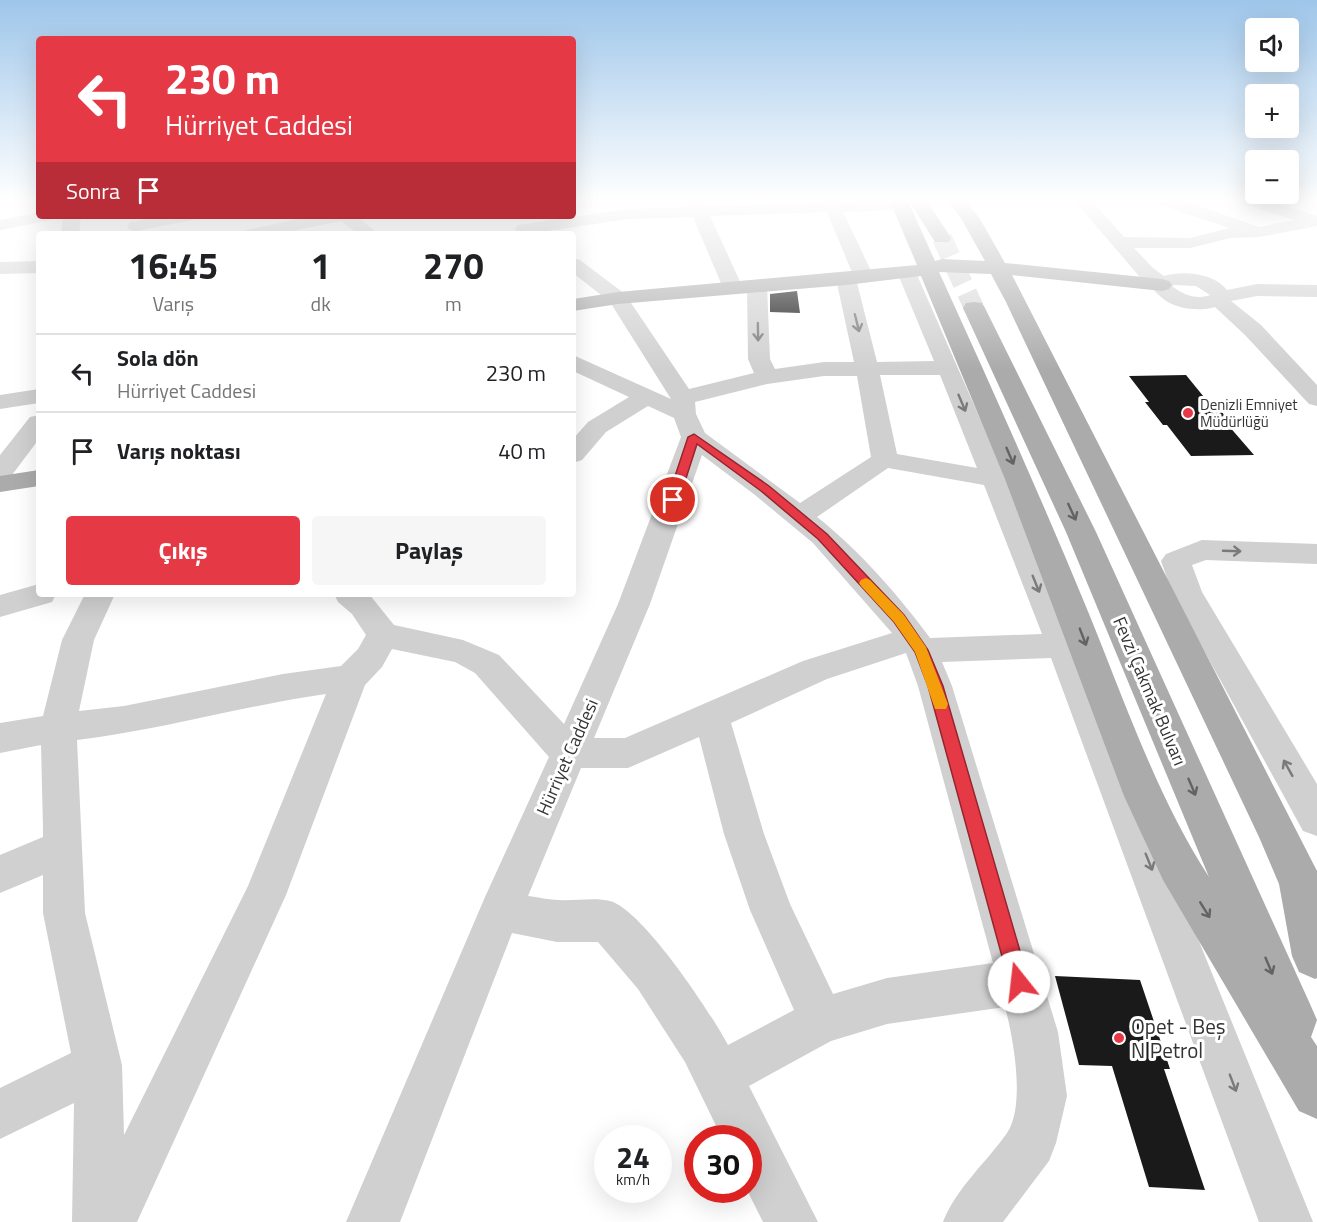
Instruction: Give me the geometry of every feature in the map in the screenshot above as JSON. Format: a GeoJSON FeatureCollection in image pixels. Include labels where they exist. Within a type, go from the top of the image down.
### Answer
{"type":"FeatureCollection","features":[{"type":"Feature","properties":{"kind":"main road"},"geometry":{"type":"LineString","coordinates":[[933,256],[959,281],[1073,413],[1146,568],[1212,697],[1301,884],[1316,951]]}},
{"type":"Feature","properties":{"kind":"main road","name":"Fevzi Çakmak Bulvarı"},"geometry":{"type":"LineString","coordinates":[[942,256],[1046,401],[1316,951]]}},
{"type":"Feature","properties":{"kind":"main road"},"geometry":{"type":"LineString","coordinates":[[967,256],[959,281],[1024,490],[1154,816],[1178,866],[1317,1093]]}},
{"type":"Feature","properties":{"kind":"main road"},"geometry":{"type":"LineString","coordinates":[[576,305],[618,298],[855,278],[959,281],[1115,276],[1130,267],[1127,256]]}},
{"type":"Feature","properties":{"kind":"main road"},"geometry":{"type":"LineString","coordinates":[[1092,278],[1162,284]]}},
{"type":"Feature","properties":{"kind":"main road"},"geometry":{"type":"LineString","coordinates":[[959,281],[1188,301]]}},
{"type":"Feature","properties":{"kind":"main road","name":"Fevzi Çakmak Bulvarı"},"geometry":{"type":"LineString","coordinates":[[959,281],[1081,532],[1317,1078]]}},
{"type":"Feature","properties":{"kind":"main road"},"geometry":{"type":"LineString","coordinates":[[0,484],[36,478]]}},
{"type":"Feature","properties":{"kind":"street"},"geometry":{"type":"LineString","coordinates":[[719,256],[733,288]]}},
{"type":"Feature","properties":{"kind":"street"},"geometry":{"type":"LineString","coordinates":[[848,256],[855,278],[866,368],[885,460]]}},
{"type":"Feature","properties":{"kind":"street"},"geometry":{"type":"LineString","coordinates":[[1131,256],[1162,284],[1167,293],[1188,301],[1226,306],[1250,292]]}},
{"type":"Feature","properties":{"kind":"street"},"geometry":{"type":"LineString","coordinates":[[1134,256],[1149,266],[1195,280],[1250,292],[1317,291]]}},
{"type":"Feature","properties":{"kind":"street"},"geometry":{"type":"LineString","coordinates":[[576,266],[618,298],[687,417]]}},
{"type":"Feature","properties":{"kind":"street"},"geometry":{"type":"LineString","coordinates":[[0,289],[5,268],[36,267]]}},
{"type":"Feature","properties":{"kind":"street"},"geometry":{"type":"LineString","coordinates":[[1162,284],[1173,279],[1195,280],[1217,289],[1226,306],[1253,330],[1317,399]]}},
{"type":"Feature","properties":{"kind":"street"},"geometry":{"type":"LineString","coordinates":[[959,281],[947,368],[1157,883],[1286,1222]]}},
{"type":"Feature","properties":{"kind":"street"},"geometry":{"type":"LineString","coordinates":[[757,286],[759,359],[767,377]]}},
{"type":"Feature","properties":{"kind":"street"},"geometry":{"type":"LineString","coordinates":[[576,363],[687,417],[765,489],[822,537],[899,619],[917,645],[935,686],[1035,1032],[1042,1096],[1031,1143],[978,1218]]}},
{"type":"Feature","properties":{"kind":"street"},"geometry":{"type":"LineString","coordinates":[[687,417],[767,377],[824,369],[947,368]]}},
{"type":"Feature","properties":{"kind":"street"},"geometry":{"type":"LineString","coordinates":[[0,402],[36,396]]}},
{"type":"Feature","properties":{"kind":"street"},"geometry":{"type":"LineString","coordinates":[[576,451],[597,427],[647,397]]}},
{"type":"Feature","properties":{"kind":"street","name":"Hürriyet Caddesi"},"geometry":{"type":"LineString","coordinates":[[373,1222],[500,911],[634,604],[688,458],[687,417]]}},
{"type":"Feature","properties":{"kind":"street"},"geometry":{"type":"LineString","coordinates":[[0,473],[36,426]]}},
{"type":"Feature","properties":{"kind":"street"},"geometry":{"type":"LineString","coordinates":[[798,516],[870,467],[885,460],[993,479]]}},
{"type":"Feature","properties":{"kind":"street"},"geometry":{"type":"LineString","coordinates":[[1317,554],[1202,550],[1176,561],[1186,592],[1317,819]]}},
{"type":"Feature","properties":{"kind":"street"},"geometry":{"type":"LineString","coordinates":[[1146,568],[1165,584],[1187,615],[1208,636],[1230,666]]}},
{"type":"Feature","properties":{"kind":"street"},"geometry":{"type":"LineString","coordinates":[[0,606],[36,595]]}},
{"type":"Feature","properties":{"kind":"street"},"geometry":{"type":"LineString","coordinates":[[99,597],[78,640],[58,728],[64,914],[98,1065],[99,1222]]}},
{"type":"Feature","properties":{"kind":"street"},"geometry":{"type":"LineString","coordinates":[[109,1222],[266,895],[350,678],[370,658],[370,607],[487,664],[568,753],[628,753],[712,718],[815,670],[917,645],[1062,646]]}},
{"type":"Feature","properties":{"kind":"street"},"geometry":{"type":"LineString","coordinates":[[0,738],[124,720],[283,687],[350,678]]}},
{"type":"Feature","properties":{"kind":"street"},"geometry":{"type":"LineString","coordinates":[[712,718],[744,834],[771,910],[822,1020]]}},
{"type":"Feature","properties":{"kind":"street"},"geometry":{"type":"LineString","coordinates":[[0,874],[63,847]]}},
{"type":"Feature","properties":{"kind":"street"},"geometry":{"type":"LineString","coordinates":[[500,911],[557,921],[608,921],[654,973],[702,1045],[791,1222]]}},
{"type":"Feature","properties":{"kind":"street"},"geometry":{"type":"LineString","coordinates":[[719,1076],[822,1020],[887,1001],[1019,982]]}},
{"type":"Feature","properties":{"kind":"street"},"geometry":{"type":"LineString","coordinates":[[0,1114],[98,1065]]}},
{"type":"Feature","properties":{"kind":"building"},"geometry":{"type":"Polygon","coordinates":[[[797,291],[800,313],[770,312],[770,294],[797,291]]]}},
{"type":"Feature","properties":{"kind":"building","name":"Denizli Emniyet Müdürlüğü"},"geometry":{"type":"Polygon","coordinates":[[[1186,375],[1208,402],[1213,402],[1233,425],[1228,425],[1254,455],[1191,456],[1167,425],[1163,425],[1145,402],[1149,402],[1129,376],[1186,375]]]}},
{"type":"Feature","properties":{"kind":"building"},"geometry":{"type":"Polygon","coordinates":[[[1055,976],[1140,980],[1170,1069],[1164,1069],[1205,1190],[1149,1187],[1112,1066],[1079,1065],[1055,976]]]}},
{"type":"Feature","properties":{"kind":"tunnel"},"geometry":{"type":"LineString","coordinates":[[950,256],[974,308]]}},
{"type":"Feature","properties":{"kind":"slow traffic"},"geometry":{"type":"LineString","coordinates":[[866,583],[899,619],[921,650],[940,704]]}},
{"type":"Feature","properties":{"kind":"place","name":"Denizli Emniyet Müdürlüğü"},"geometry":{"type":"Point","coordinates":[1188,413]}},
{"type":"Feature","properties":{"kind":"place","name":"Opet - Beş N Petrol"},"geometry":{"type":"Point","coordinates":[1119,1038]}},
{"type":"Feature","properties":{"kind":"route"},"geometry":{"type":"LineString","coordinates":[[673,500],[694,437],[765,489],[822,537],[899,619],[921,650],[935,686],[1019,982]]}}]}
